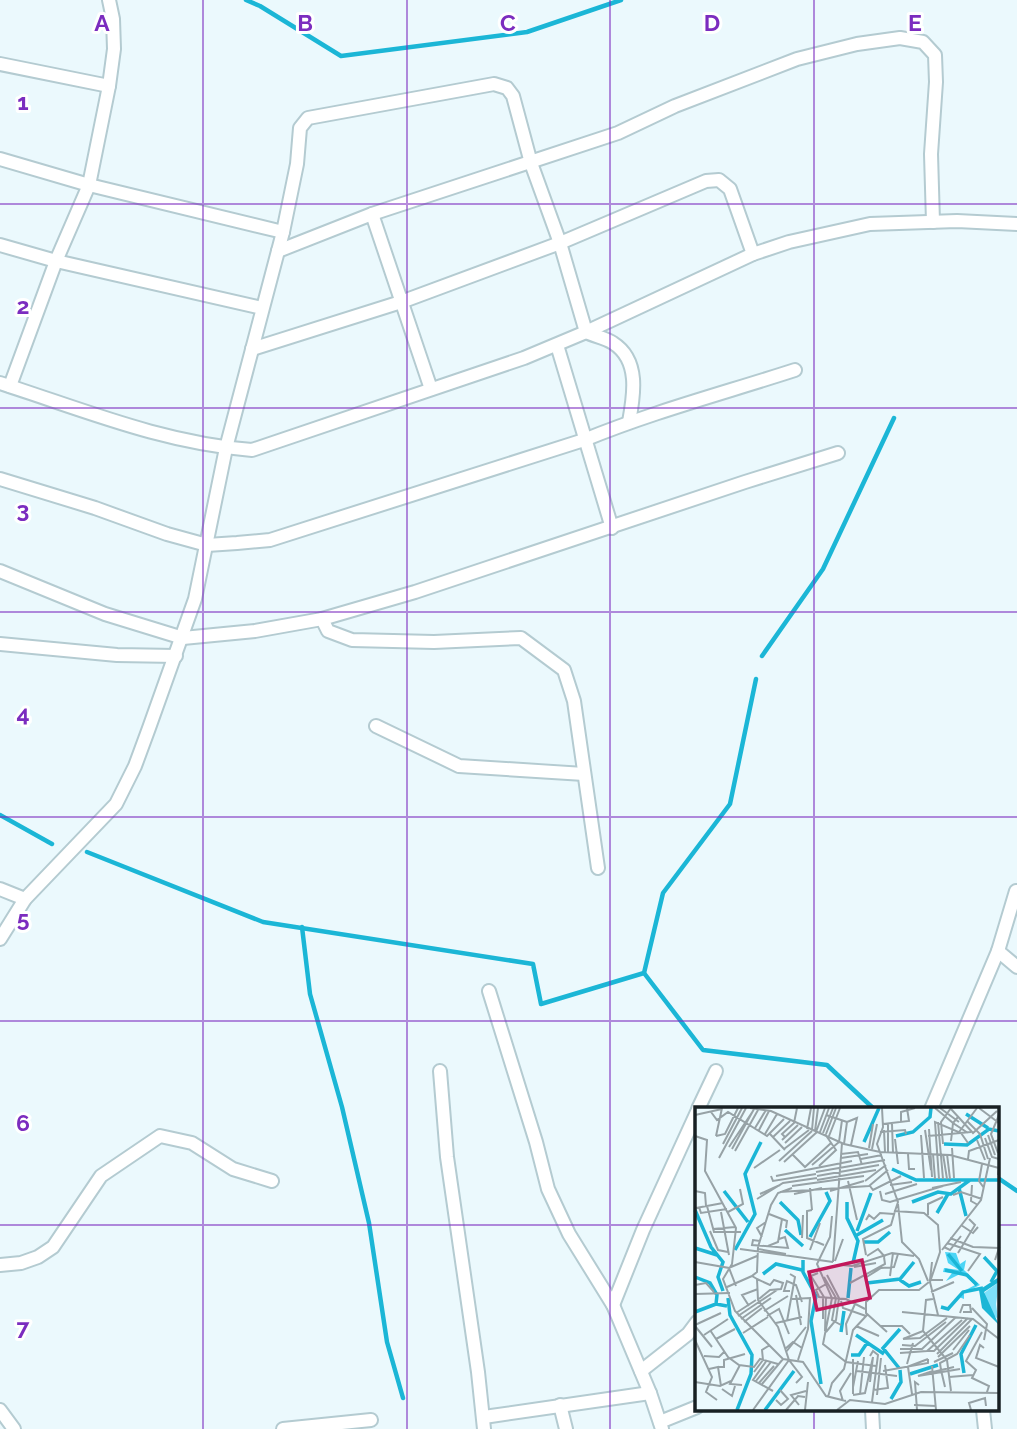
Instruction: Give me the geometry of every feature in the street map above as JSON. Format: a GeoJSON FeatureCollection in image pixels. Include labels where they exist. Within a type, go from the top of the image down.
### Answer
{"type":"FeatureCollection","features":[{"type":"Feature","properties":{"kind":"street"},"geometry":{"type":"LineString","coordinates":[[109,0],[114,49],[89,185],[5,384],[147,432],[226,448],[251,450],[524,358],[752,254],[789,242],[870,224],[1017,224]]}},
{"type":"Feature","properties":{"kind":"street"},"geometry":{"type":"LineString","coordinates":[[278,251],[372,214],[618,133],[675,106],[797,59],[857,44],[900,38],[923,42],[935,55],[931,154],[933,222]]}},
{"type":"Feature","properties":{"kind":"street"},"geometry":{"type":"LineString","coordinates":[[0,64],[109,86]]}},
{"type":"Feature","properties":{"kind":"street"},"geometry":{"type":"LineString","coordinates":[[0,939],[25,899],[116,804],[135,766],[183,638],[207,545],[226,448],[284,232],[297,164],[300,128],[308,118],[494,84],[507,88],[513,96],[531,163],[560,243],[586,332]]}},
{"type":"Feature","properties":{"kind":"street"},"geometry":{"type":"LineString","coordinates":[[0,159],[89,185],[284,232]]}},
{"type":"Feature","properties":{"kind":"street"},"geometry":{"type":"LineString","coordinates":[[252,349],[401,302],[560,243],[706,181],[719,180],[730,189],[752,254]]}},
{"type":"Feature","properties":{"kind":"street"},"geometry":{"type":"LineString","coordinates":[[372,214],[430,388]]}},
{"type":"Feature","properties":{"kind":"street"},"geometry":{"type":"LineString","coordinates":[[0,245],[56,261],[262,308]]}},
{"type":"Feature","properties":{"kind":"street"},"geometry":{"type":"LineString","coordinates":[[586,332],[613,343],[625,355],[631,367],[634,379],[629,422]]}},
{"type":"Feature","properties":{"kind":"street"},"geometry":{"type":"LineString","coordinates":[[556,345],[612,528]]}},
{"type":"Feature","properties":{"kind":"street"},"geometry":{"type":"LineString","coordinates":[[0,479],[207,545],[270,541],[794,370]]}},
{"type":"Feature","properties":{"kind":"street"},"geometry":{"type":"LineString","coordinates":[[0,571],[105,614],[183,638],[255,631],[322,619],[415,592],[838,453]]}},
{"type":"Feature","properties":{"kind":"street"},"geometry":{"type":"LineString","coordinates":[[322,619],[328,631],[352,640],[434,642],[521,638],[564,670],[574,701],[598,868]]}},
{"type":"Feature","properties":{"kind":"street"},"geometry":{"type":"LineString","coordinates":[[0,644],[117,655],[176,656]]}},
{"type":"Feature","properties":{"kind":"street"},"geometry":{"type":"LineString","coordinates":[[376,726],[459,766],[583,774]]}},
{"type":"Feature","properties":{"kind":"street"},"geometry":{"type":"LineString","coordinates":[[0,889],[25,899]]}},
{"type":"Feature","properties":{"kind":"street"},"geometry":{"type":"LineString","coordinates":[[932,1107],[998,951],[1016,891]]}},
{"type":"Feature","properties":{"kind":"street"},"geometry":{"type":"LineString","coordinates":[[998,951],[1017,967]]}},
{"type":"Feature","properties":{"kind":"street"},"geometry":{"type":"LineString","coordinates":[[489,991],[540,1154],[548,1189],[569,1234],[613,1305],[661,1426],[695,1408]]}},
{"type":"Feature","properties":{"kind":"street"},"geometry":{"type":"LineString","coordinates":[[700,1107],[716,1070]]}},
{"type":"Feature","properties":{"kind":"street"},"geometry":{"type":"LineString","coordinates":[[440,1071],[451,1184],[484,1423],[560,1405],[650,1393]]}},
{"type":"Feature","properties":{"kind":"street"},"geometry":{"type":"LineString","coordinates":[[613,1305],[643,1230],[695,1117]]}},
{"type":"Feature","properties":{"kind":"street"},"geometry":{"type":"LineString","coordinates":[[0,1265],[21,1263],[38,1257],[53,1247],[101,1175],[160,1136],[192,1143],[233,1169],[272,1181]]}},
{"type":"Feature","properties":{"kind":"street"},"geometry":{"type":"LineString","coordinates":[[641,1371],[688,1334],[695,1325]]}},
{"type":"Feature","properties":{"kind":"street"},"geometry":{"type":"LineString","coordinates":[[560,1405],[566,1429]]}},
{"type":"Feature","properties":{"kind":"street"},"geometry":{"type":"LineString","coordinates":[[0,1410],[14,1429]]}},
{"type":"Feature","properties":{"kind":"street"},"geometry":{"type":"LineString","coordinates":[[283,1429],[371,1420]]}},
{"type":"Feature","properties":{"kind":"waterway"},"geometry":{"type":"LineString","coordinates":[[246,0],[341,56],[527,32],[621,0]]}},
{"type":"Feature","properties":{"kind":"waterway"},"geometry":{"type":"LineString","coordinates":[[762,656],[823,569],[894,418]]}},
{"type":"Feature","properties":{"kind":"waterway"},"geometry":{"type":"LineString","coordinates":[[644,973],[663,893],[730,804],[756,679]]}},
{"type":"Feature","properties":{"kind":"waterway"},"geometry":{"type":"LineString","coordinates":[[0,815],[52,844]]}},
{"type":"Feature","properties":{"kind":"waterway"},"geometry":{"type":"LineString","coordinates":[[87,852],[263,922],[533,964],[541,1004],[644,973],[703,1050],[827,1065],[872,1107]]}},
{"type":"Feature","properties":{"kind":"waterway"},"geometry":{"type":"LineString","coordinates":[[302,927],[310,994],[342,1107],[369,1223],[387,1342],[403,1398]]}},
{"type":"Feature","properties":{"kind":"waterway"},"geometry":{"type":"LineString","coordinates":[[1000,1179],[1017,1191]]}}]}
